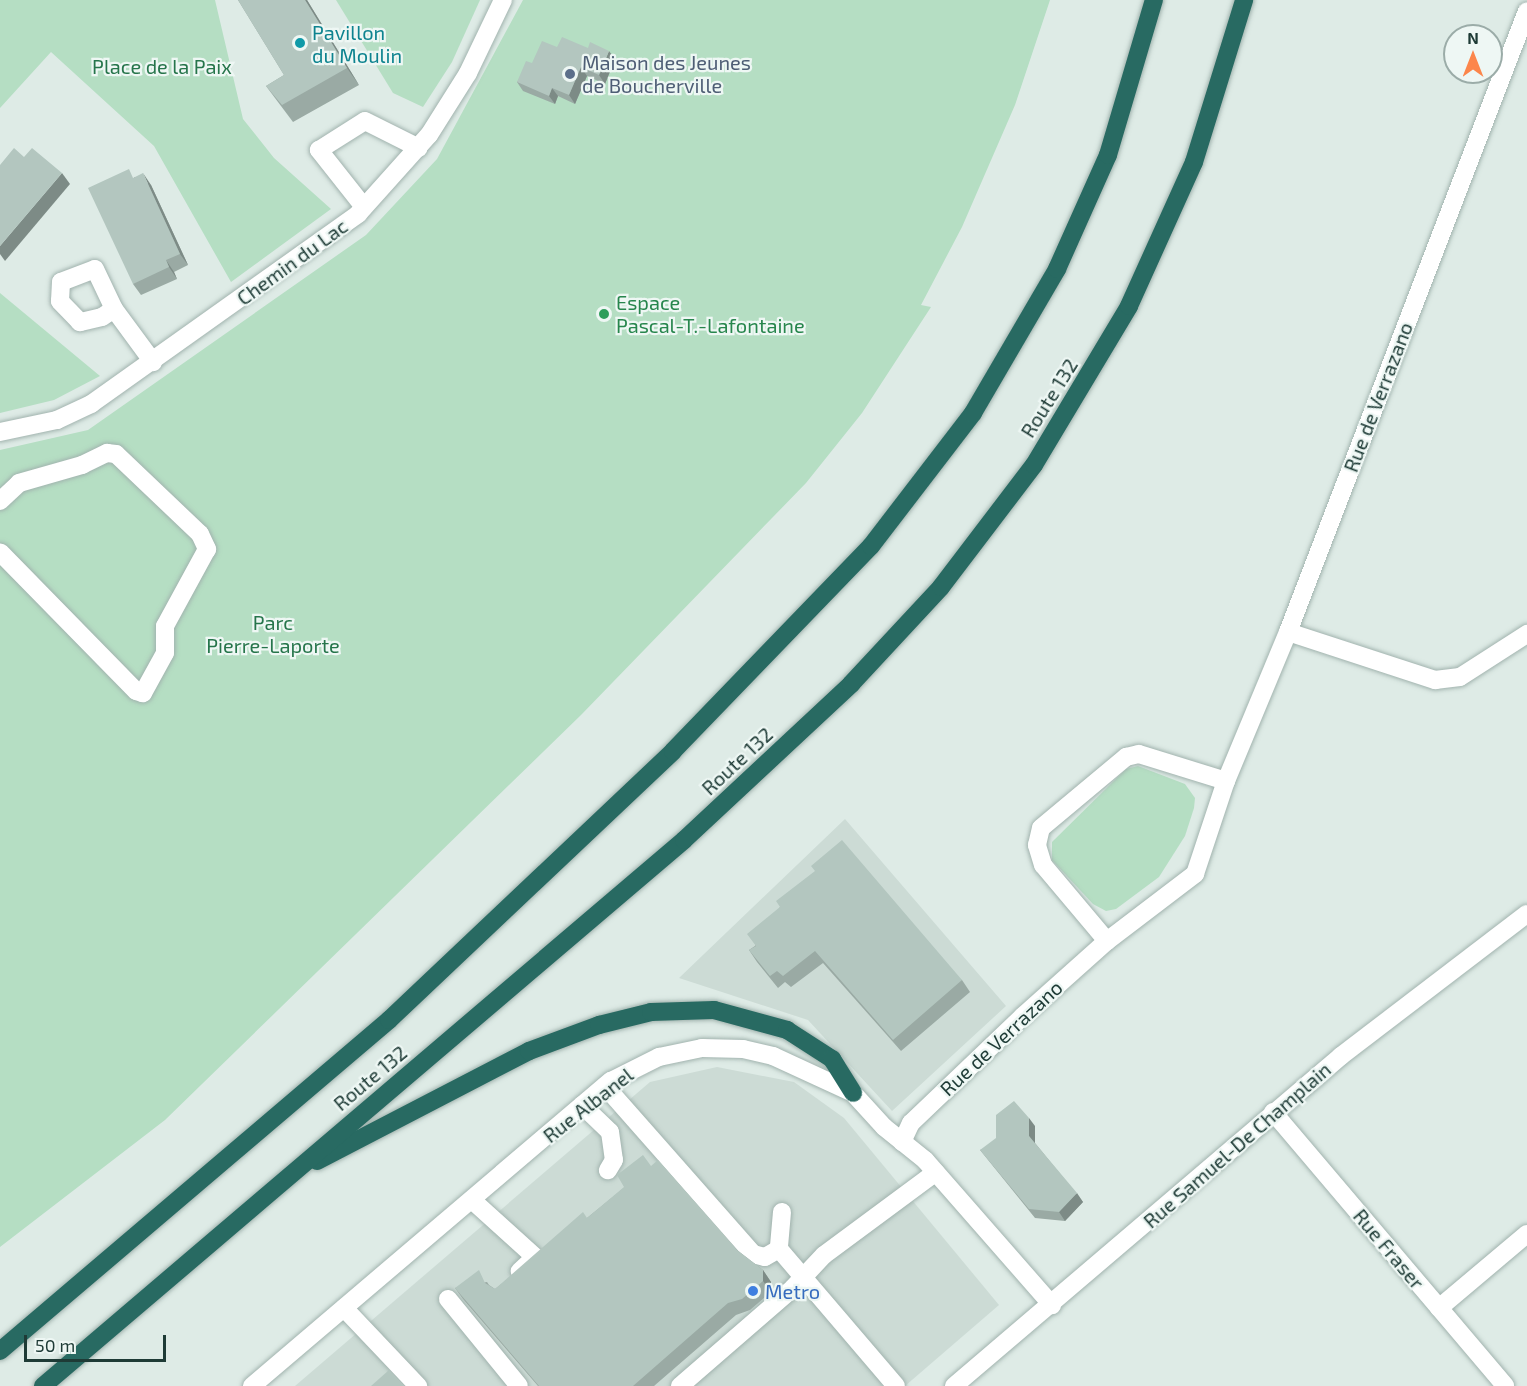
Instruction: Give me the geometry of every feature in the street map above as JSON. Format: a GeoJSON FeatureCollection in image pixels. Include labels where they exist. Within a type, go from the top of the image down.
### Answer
{"type":"FeatureCollection","features":[{"type":"Feature","properties":{"kind":"highway","name":"Route 132"},"geometry":{"type":"LineString","coordinates":[[0,1351],[406,1004],[673,751],[871,546],[926,479],[973,412],[1057,269],[1111,146],[1154,0]]}},
{"type":"Feature","properties":{"kind":"highway","name":"Route 132"},"geometry":{"type":"LineString","coordinates":[[44,1386],[706,820],[851,684],[957,567],[1034,465],[1129,306],[1190,172],[1244,0]]}},
{"type":"Feature","properties":{"kind":"highway"},"geometry":{"type":"LineString","coordinates":[[294,1173],[529,1051],[591,1027],[651,1012],[714,1010],[787,1030],[832,1059],[853,1093]]}},
{"type":"Feature","properties":{"kind":"street","name":"Chemin du Lac"},"geometry":{"type":"LineString","coordinates":[[0,432],[40,425],[77,412],[153,362],[314,248],[364,207],[419,148],[468,73],[503,0]]}},
{"type":"Feature","properties":{"kind":"street","name":"Rue de Verrazano"},"geometry":{"type":"LineString","coordinates":[[902,1142],[911,1123],[1107,941],[1194,874],[1226,781],[1288,632],[1527,11]]}},
{"type":"Feature","properties":{"kind":"street"},"geometry":{"type":"LineString","coordinates":[[364,207],[319,150],[365,121],[419,148]]}},
{"type":"Feature","properties":{"kind":"street"},"geometry":{"type":"LineString","coordinates":[[114,309],[153,362]]}},
{"type":"Feature","properties":{"kind":"street"},"geometry":{"type":"LineString","coordinates":[[0,552],[136,691],[143,693],[165,653],[165,626],[207,549],[200,534],[116,454],[107,453],[82,465],[20,483],[4,491]]}},
{"type":"Feature","properties":{"kind":"street"},"geometry":{"type":"LineString","coordinates":[[1288,632],[1435,680],[1460,677],[1527,634]]}},
{"type":"Feature","properties":{"kind":"street"},"geometry":{"type":"LineString","coordinates":[[1107,941],[1043,865],[1037,845],[1041,828],[1126,757],[1139,754],[1226,781]]}},
{"type":"Feature","properties":{"kind":"street","name":"Rue Samuel-De Champlain"},"geometry":{"type":"LineString","coordinates":[[954,1386],[1052,1305],[1273,1112],[1527,914]]}},
{"type":"Feature","properties":{"kind":"street","name":"Rue Albanel"},"geometry":{"type":"LineString","coordinates":[[252,1386],[605,1086],[659,1057],[720,1047],[787,1060],[853,1093],[936,1172],[1052,1305]]}},
{"type":"Feature","properties":{"kind":"street"},"geometry":{"type":"LineString","coordinates":[[605,1086],[753,1254],[765,1257],[779,1249]]}},
{"type":"Feature","properties":{"kind":"street"},"geometry":{"type":"LineString","coordinates":[[582,1105],[610,1131],[614,1160],[608,1170]]}},
{"type":"Feature","properties":{"kind":"street","name":"Rue Fraser"},"geometry":{"type":"LineString","coordinates":[[1273,1112],[1505,1386]]}},
{"type":"Feature","properties":{"kind":"street"},"geometry":{"type":"LineString","coordinates":[[681,1386],[838,1244],[880,1217],[936,1172]]}},
{"type":"Feature","properties":{"kind":"street"},"geometry":{"type":"LineString","coordinates":[[472,1200],[535,1257],[502,1287]]}},
{"type":"Feature","properties":{"kind":"street"},"geometry":{"type":"LineString","coordinates":[[782,1212],[779,1249],[805,1275],[896,1386]]}},
{"type":"Feature","properties":{"kind":"street"},"geometry":{"type":"LineString","coordinates":[[1439,1308],[1527,1234]]}},
{"type":"Feature","properties":{"kind":"street"},"geometry":{"type":"LineString","coordinates":[[448,1299],[519,1386]]}},
{"type":"Feature","properties":{"kind":"street"},"geometry":{"type":"LineString","coordinates":[[344,1308],[418,1386]]}},
{"type":"Feature","properties":{"kind":"shaded area"},"geometry":{"type":"Polygon","coordinates":[[[845,819],[1006,1006],[892,1111],[808,1020],[679,978],[845,819]]]}},
{"type":"Feature","properties":{"kind":"shaded area"},"geometry":{"type":"Polygon","coordinates":[[[717,1067],[794,1082],[844,1118],[999,1305],[905,1386],[295,1386],[650,1082],[717,1067]]]}},
{"type":"Feature","properties":{"kind":"green space","name":"Place de la Paix"},"geometry":{"type":"Polygon","coordinates":[[[0,0],[215,0],[243,119],[274,158],[331,209],[231,282],[154,146],[51,52],[0,108],[0,0]]]}},
{"type":"Feature","properties":{"kind":"green space"},"geometry":{"type":"Polygon","coordinates":[[[336,0],[480,0],[452,62],[423,107],[393,93],[336,0]]]}},
{"type":"Feature","properties":{"kind":"green space","name":"Parc Pierre-Laporte"},"geometry":{"type":"Polygon","coordinates":[[[523,0],[1050,0],[1015,105],[962,227],[921,305],[931,307],[862,413],[806,483],[581,715],[165,1120],[0,1247],[0,450],[88,430],[366,235],[437,159],[523,0]]]}},
{"type":"Feature","properties":{"kind":"green space"},"geometry":{"type":"Polygon","coordinates":[[[0,293],[100,376],[54,400],[0,413],[0,293]]]}},
{"type":"Feature","properties":{"kind":"green space"},"geometry":{"type":"Polygon","coordinates":[[[1138,766],[1185,784],[1195,798],[1194,808],[1185,836],[1159,877],[1116,909],[1106,911],[1093,904],[1052,860],[1052,842],[1126,769],[1138,766]]]}},
{"type":"Feature","properties":{"kind":"building","name":"Pavillon du Moulin"},"geometry":{"type":"Polygon","coordinates":[[[238,0],[305,0],[347,68],[282,105],[266,86],[284,75],[238,0]]]}},
{"type":"Feature","properties":{"kind":"building","name":"Maison des Jeunes de Boucherville"},"geometry":{"type":"Polygon","coordinates":[[[562,37],[588,48],[590,42],[609,51],[599,75],[581,67],[569,95],[552,88],[549,96],[517,82],[526,61],[532,63],[542,41],[557,47],[562,37]]]}},
{"type":"Feature","properties":{"kind":"building"},"geometry":{"type":"Polygon","coordinates":[[[14,148],[24,157],[32,148],[62,173],[0,246],[0,165],[14,148]]]}},
{"type":"Feature","properties":{"kind":"building"},"geometry":{"type":"Polygon","coordinates":[[[129,169],[133,178],[143,173],[180,254],[166,260],[169,267],[133,284],[88,188],[129,169]]]}},
{"type":"Feature","properties":{"kind":"building"},"geometry":{"type":"Polygon","coordinates":[[[842,840],[962,980],[893,1040],[815,951],[783,976],[777,971],[770,976],[749,950],[756,946],[747,934],[780,907],[776,901],[815,871],[811,866],[842,840]]]}},
{"type":"Feature","properties":{"kind":"building"},"geometry":{"type":"Polygon","coordinates":[[[1014,1101],[1029,1118],[1029,1136],[1077,1193],[1059,1212],[1029,1209],[980,1150],[996,1138],[996,1115],[1014,1101]]]}},
{"type":"Feature","properties":{"kind":"building"},"geometry":{"type":"Polygon","coordinates":[[[643,1155],[651,1166],[658,1160],[737,1250],[763,1270],[763,1281],[742,1299],[728,1303],[633,1386],[539,1386],[455,1288],[479,1270],[485,1283],[495,1289],[583,1212],[587,1218],[624,1187],[617,1175],[643,1155]]]}},
{"type":"Feature","properties":{"kind":"building"},"geometry":{"type":"Polygon","coordinates":[[[389,1370],[404,1386],[371,1386],[389,1370]]]}},
{"type":"Feature","properties":{"kind":"place","name":"Pavillon du Moulin"},"geometry":{"type":"Point","coordinates":[300,43]}},
{"type":"Feature","properties":{"kind":"place","name":"Maison des Jeunes de Boucherville"},"geometry":{"type":"Point","coordinates":[570,74]}},
{"type":"Feature","properties":{"kind":"place","name":"Espace Pascal-T.-Lafontaine"},"geometry":{"type":"Point","coordinates":[604,314]}},
{"type":"Feature","properties":{"kind":"place","name":"Metro"},"geometry":{"type":"Point","coordinates":[753,1291]}}]}
